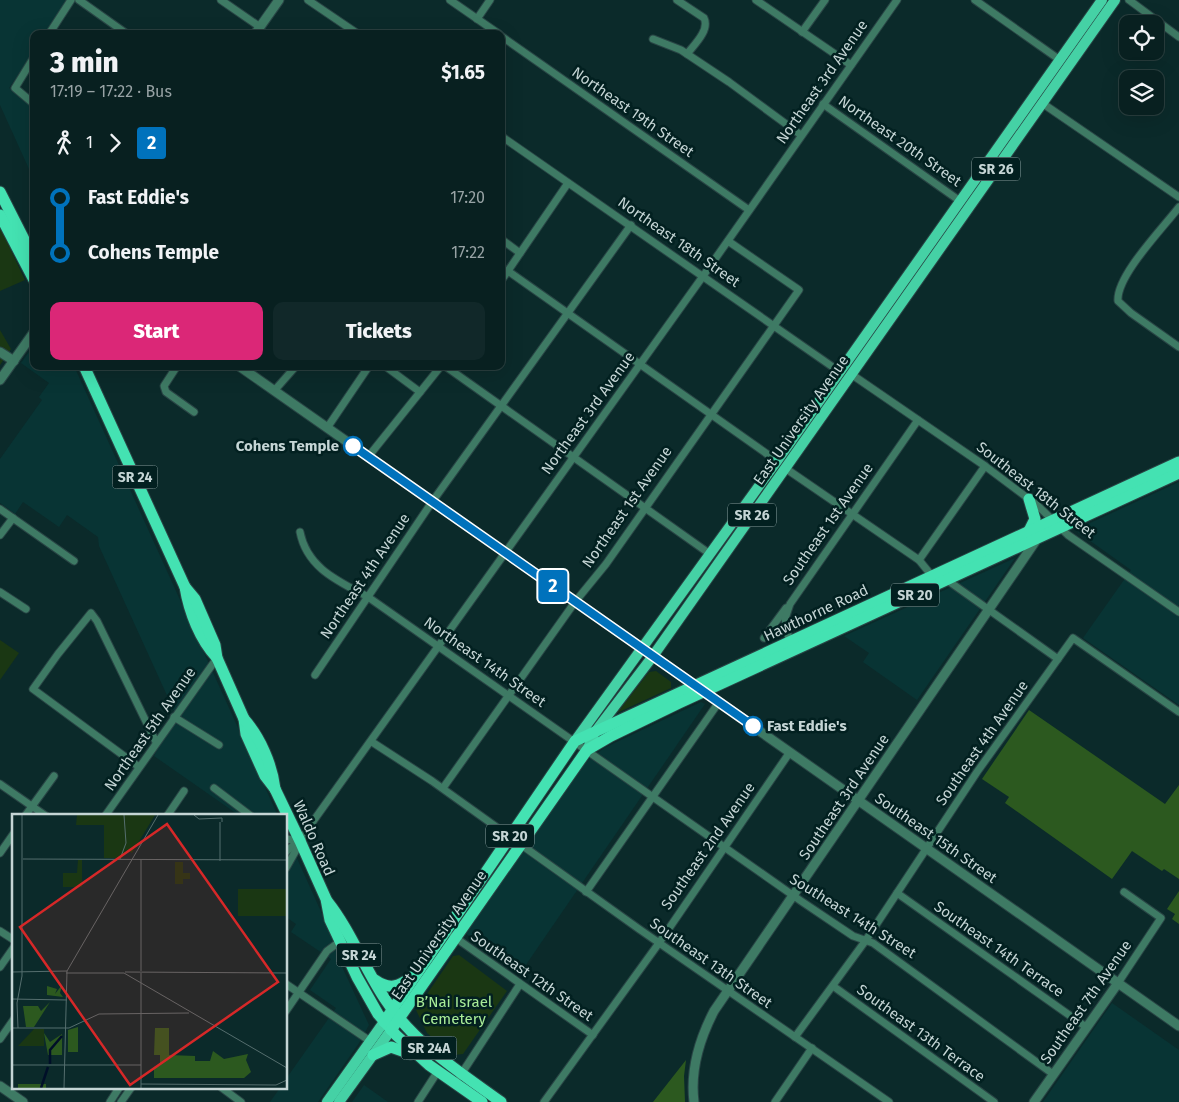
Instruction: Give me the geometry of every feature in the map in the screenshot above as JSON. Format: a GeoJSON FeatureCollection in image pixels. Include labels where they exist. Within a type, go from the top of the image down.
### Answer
{"type":"FeatureCollection","features":[{"type":"Feature","properties":{"kind":"highway"},"geometry":{"type":"LineString","coordinates":[[0,192],[30,251]]}},
{"type":"Feature","properties":{"kind":"highway"},"geometry":{"type":"LineString","coordinates":[[0,215],[30,272]]}},
{"type":"Feature","properties":{"kind":"highway","name":"Waldo Road"},"geometry":{"type":"LineString","coordinates":[[86,370],[185,587],[188,604],[208,648],[217,658],[244,719],[253,729],[273,773],[275,788],[288,814]]}},
{"type":"Feature","properties":{"kind":"highway","name":"Hawthorne Road"},"geometry":{"type":"LineString","coordinates":[[790,647],[946,580],[1179,462]]}},
{"type":"Feature","properties":{"kind":"highway","name":"Hawthorne Road"},"geometry":{"type":"LineString","coordinates":[[1056,524],[1179,473]]}},
{"type":"Feature","properties":{"kind":"highway"},"geometry":{"type":"LineString","coordinates":[[1029,499],[1035,515],[1034,535]]}},
{"type":"Feature","properties":{"kind":"highway","name":"Hawthorne Road"},"geometry":{"type":"LineString","coordinates":[[575,742],[700,689],[790,647],[932,576],[1034,535]]}},
{"type":"Feature","properties":{"kind":"highway","name":"Hawthorne Road"},"geometry":{"type":"LineString","coordinates":[[586,750],[700,689]]}},
{"type":"Feature","properties":{"kind":"highway","name":"East University Avenue"},"geometry":{"type":"LineString","coordinates":[[396,1014],[418,971],[575,742]]}},
{"type":"Feature","properties":{"kind":"highway","name":"East University Avenue"},"geometry":{"type":"LineString","coordinates":[[387,1026],[456,938],[586,750]]}},
{"type":"Feature","properties":{"kind":"highway","name":"Waldo Road"},"geometry":{"type":"LineString","coordinates":[[288,815],[326,899],[330,920],[339,942],[387,1026]]}},
{"type":"Feature","properties":{"kind":"highway","name":"Waldo Road"},"geometry":{"type":"LineString","coordinates":[[326,899],[338,915],[373,979],[396,1014]]}},
{"type":"Feature","properties":{"kind":"highway"},"geometry":{"type":"LineString","coordinates":[[373,979],[382,985],[393,987],[405,982],[418,971]]}},
{"type":"Feature","properties":{"kind":"highway","name":"SR 24A"},"geometry":{"type":"LineString","coordinates":[[396,1014],[482,1102]]}},
{"type":"Feature","properties":{"kind":"highway","name":"SR 24A"},"geometry":{"type":"LineString","coordinates":[[387,1026],[421,1059],[438,1071],[458,1079],[502,1102]]}},
{"type":"Feature","properties":{"kind":"highway"},"geometry":{"type":"LineString","coordinates":[[373,1055],[387,1048],[395,1047],[421,1059]]}},
{"type":"Feature","properties":{"kind":"main road","name":"East University Avenue"},"geometry":{"type":"LineString","coordinates":[[586,750],[595,732],[720,560],[840,372],[970,206],[1042,103],[1102,0]]}},
{"type":"Feature","properties":{"kind":"main road","name":"East University Avenue"},"geometry":{"type":"LineString","coordinates":[[575,742],[710,554],[852,374],[960,201],[1035,94],[1064,63],[1115,0]]}},
{"type":"Feature","properties":{"kind":"main road"},"geometry":{"type":"LineString","coordinates":[[1035,94],[1042,103]]}},
{"type":"Feature","properties":{"kind":"main road"},"geometry":{"type":"LineString","coordinates":[[960,201],[970,206]]}},
{"type":"Feature","properties":{"kind":"main road"},"geometry":{"type":"LineString","coordinates":[[840,372],[852,374]]}},
{"type":"Feature","properties":{"kind":"main road"},"geometry":{"type":"LineString","coordinates":[[710,554],[720,560]]}},
{"type":"Feature","properties":{"kind":"main road"},"geometry":{"type":"LineString","coordinates":[[643,649],[652,656]]}},
{"type":"Feature","properties":{"kind":"main road","name":"East University Avenue"},"geometry":{"type":"LineString","coordinates":[[326,1102],[370,1041],[387,1026]]}},
{"type":"Feature","properties":{"kind":"main road","name":"East University Avenue"},"geometry":{"type":"LineString","coordinates":[[339,1102],[373,1055],[387,1026]]}},
{"type":"Feature","properties":{"kind":"street"},"geometry":{"type":"LineString","coordinates":[[52,30],[71,0]]}},
{"type":"Feature","properties":{"kind":"street"},"geometry":{"type":"LineString","coordinates":[[78,0],[121,30]]}},
{"type":"Feature","properties":{"kind":"street"},"geometry":{"type":"LineString","coordinates":[[221,0],[256,30]]}},
{"type":"Feature","properties":{"kind":"street"},"geometry":{"type":"LineString","coordinates":[[258,30],[279,0]]}},
{"type":"Feature","properties":{"kind":"street"},"geometry":{"type":"LineString","coordinates":[[308,0],[352,30]]}},
{"type":"Feature","properties":{"kind":"street","name":"Northeast 19th Street"},"geometry":{"type":"LineString","coordinates":[[450,0],[493,30]]}},
{"type":"Feature","properties":{"kind":"street"},"geometry":{"type":"LineString","coordinates":[[477,19],[490,0]]}},
{"type":"Feature","properties":{"kind":"street"},"geometry":{"type":"LineString","coordinates":[[677,0],[704,18],[706,22],[705,29],[687,54]]}},
{"type":"Feature","properties":{"kind":"street"},"geometry":{"type":"LineString","coordinates":[[756,0],[851,65]]}},
{"type":"Feature","properties":{"kind":"street"},"geometry":{"type":"LineString","coordinates":[[802,32],[825,0]]}},
{"type":"Feature","properties":{"kind":"street","name":"Northeast 3rd Avenue"},"geometry":{"type":"LineString","coordinates":[[288,864],[300,840],[372,742],[897,0]]}},
{"type":"Feature","properties":{"kind":"street"},"geometry":{"type":"LineString","coordinates":[[975,0],[1064,63]]}},
{"type":"Feature","properties":{"kind":"street"},"geometry":{"type":"LineString","coordinates":[[1129,0],[1179,37]]}},
{"type":"Feature","properties":{"kind":"street","name":"Northeast 19th Street"},"geometry":{"type":"LineString","coordinates":[[505,39],[749,210]]}},
{"type":"Feature","properties":{"kind":"street"},"geometry":{"type":"LineString","coordinates":[[653,39],[687,54],[800,135]]}},
{"type":"Feature","properties":{"kind":"street"},"geometry":{"type":"LineString","coordinates":[[30,64],[15,88],[30,101]]}},
{"type":"Feature","properties":{"kind":"street"},"geometry":{"type":"LineString","coordinates":[[1042,103],[1179,197]]}},
{"type":"Feature","properties":{"kind":"street","name":"Northeast 20th Street"},"geometry":{"type":"LineString","coordinates":[[823,104],[960,201]]}},
{"type":"Feature","properties":{"kind":"street","name":"Northeast 18th Street"},"geometry":{"type":"LineString","coordinates":[[505,139],[840,372]]}},
{"type":"Feature","properties":{"kind":"street"},"geometry":{"type":"LineString","coordinates":[[505,275],[568,183]]}},
{"type":"Feature","properties":{"kind":"street"},"geometry":{"type":"LineString","coordinates":[[1179,207],[1117,292],[1118,300],[1131,313],[1179,347]]}},
{"type":"Feature","properties":{"kind":"street","name":"Northeast 4th Avenue"},"geometry":{"type":"LineString","coordinates":[[315,675],[432,502],[631,225]]}},
{"type":"Feature","properties":{"kind":"street","name":"Northeast 1st Avenue"},"geometry":{"type":"LineString","coordinates":[[443,788],[575,602],[606,564],[644,507],[799,290],[728,241]]}},
{"type":"Feature","properties":{"kind":"street"},"geometry":{"type":"LineString","coordinates":[[505,242],[520,253]]}},
{"type":"Feature","properties":{"kind":"street"},"geometry":{"type":"LineString","coordinates":[[508,271],[781,465],[919,560],[932,576]]}},
{"type":"Feature","properties":{"kind":"street"},"geometry":{"type":"LineString","coordinates":[[0,380],[30,338]]}},
{"type":"Feature","properties":{"kind":"street"},"geometry":{"type":"LineString","coordinates":[[0,352],[14,361]]}},
{"type":"Feature","properties":{"kind":"street"},"geometry":{"type":"LineString","coordinates":[[175,370],[164,386],[166,392],[194,412]]}},
{"type":"Feature","properties":{"kind":"street"},"geometry":{"type":"LineString","coordinates":[[245,370],[643,649]]}},
{"type":"Feature","properties":{"kind":"street"},"geometry":{"type":"LineString","coordinates":[[274,391],[292,370]]}},
{"type":"Feature","properties":{"kind":"street"},"geometry":{"type":"LineString","coordinates":[[327,428],[366,370]]}},
{"type":"Feature","properties":{"kind":"street"},"geometry":{"type":"LineString","coordinates":[[390,370],[420,392]]}},
{"type":"Feature","properties":{"kind":"street"},"geometry":{"type":"LineString","coordinates":[[368,457],[438,370]]}},
{"type":"Feature","properties":{"kind":"street"},"geometry":{"type":"LineString","coordinates":[[451,370],[710,554]]}},
{"type":"Feature","properties":{"kind":"street","name":"Southeast 18th Street"},"geometry":{"type":"LineString","coordinates":[[852,374],[985,466],[1029,499],[1056,524],[1179,612]]}},
{"type":"Feature","properties":{"kind":"street","name":"Southeast 1st Avenue"},"geometry":{"type":"LineString","coordinates":[[790,647],[785,619],[790,604],[918,420]]}},
{"type":"Feature","properties":{"kind":"street"},"geometry":{"type":"LineString","coordinates":[[919,560],[985,466]]}},
{"type":"Feature","properties":{"kind":"street"},"geometry":{"type":"LineString","coordinates":[[0,509],[74,561]]}},
{"type":"Feature","properties":{"kind":"street"},"geometry":{"type":"LineString","coordinates":[[0,535],[13,518]]}},
{"type":"Feature","properties":{"kind":"street"},"geometry":{"type":"LineString","coordinates":[[300,532],[310,558],[327,574],[368,597]]}},
{"type":"Feature","properties":{"kind":"street","name":"Southeast 3rd Avenue"},"geometry":{"type":"LineString","coordinates":[[694,1102],[694,1077],[700,1040],[714,1011],[989,610],[1034,535]]}},
{"type":"Feature","properties":{"kind":"street"},"geometry":{"type":"LineString","coordinates":[[946,580],[1058,659]]}},
{"type":"Feature","properties":{"kind":"street"},"geometry":{"type":"LineString","coordinates":[[0,592],[26,609]]}},
{"type":"Feature","properties":{"kind":"street","name":"Northeast 14th Street"},"geometry":{"type":"LineString","coordinates":[[368,597],[586,750]]}},
{"type":"Feature","properties":{"kind":"street"},"geometry":{"type":"LineString","coordinates":[[764,638],[790,604]]}},
{"type":"Feature","properties":{"kind":"street"},"geometry":{"type":"LineString","coordinates":[[138,767],[33,689],[58,654],[91,614],[97,621],[156,742]]}},
{"type":"Feature","properties":{"kind":"street","name":"Southeast 4th Avenue"},"geometry":{"type":"LineString","coordinates":[[795,1037],[866,940],[926,848],[1073,638],[1179,712]]}},
{"type":"Feature","properties":{"kind":"street","name":"Southeast 15th Street"},"geometry":{"type":"LineString","coordinates":[[652,656],[1179,1026]]}},
{"type":"Feature","properties":{"kind":"street","name":"Northeast 5th Avenue"},"geometry":{"type":"LineString","coordinates":[[106,814],[217,658]]}},
{"type":"Feature","properties":{"kind":"street"},"geometry":{"type":"LineString","coordinates":[[586,892],[719,702]]}},
{"type":"Feature","properties":{"kind":"street"},"geometry":{"type":"LineString","coordinates":[[174,718],[219,745]]}},
{"type":"Feature","properties":{"kind":"street","name":"Southeast 13th Street"},"geometry":{"type":"LineString","coordinates":[[372,742],[443,788],[658,943],[889,1102]]}},
{"type":"Feature","properties":{"kind":"street","name":"Southeast 14th Street"},"geometry":{"type":"LineString","coordinates":[[586,750],[793,896],[853,936],[866,940],[918,974],[1053,1074]]}},
{"type":"Feature","properties":{"kind":"street","name":"Southeast 2nd Avenue"},"geometry":{"type":"LineString","coordinates":[[544,1102],[593,1036],[790,752]]}},
{"type":"Feature","properties":{"kind":"street"},"geometry":{"type":"LineString","coordinates":[[26,814],[54,776]]}},
{"type":"Feature","properties":{"kind":"street"},"geometry":{"type":"LineString","coordinates":[[0,784],[43,814]]}},
{"type":"Feature","properties":{"kind":"street"},"geometry":{"type":"LineString","coordinates":[[214,788],[249,814]]}},
{"type":"Feature","properties":{"kind":"street"},"geometry":{"type":"LineString","coordinates":[[168,814],[184,791]]}},
{"type":"Feature","properties":{"kind":"street"},"geometry":{"type":"LineString","coordinates":[[0,853],[12,836]]}},
{"type":"Feature","properties":{"kind":"street"},"geometry":{"type":"LineString","coordinates":[[288,840],[300,840]]}},
{"type":"Feature","properties":{"kind":"street","name":"Northeast 3rd Avenue"},"geometry":{"type":"LineString","coordinates":[[288,850],[300,840]]}},
{"type":"Feature","properties":{"kind":"street","name":"Southeast 7th Avenue"},"geometry":{"type":"LineString","coordinates":[[1034,1102],[1162,918],[1124,892]]}},
{"type":"Feature","properties":{"kind":"street","name":"Southeast 14th Terrace"},"geometry":{"type":"LineString","coordinates":[[897,894],[1086,1027]]}},
{"type":"Feature","properties":{"kind":"street","name":"Southeast 12th Street"},"geometry":{"type":"LineString","coordinates":[[446,930],[593,1036]]}},
{"type":"Feature","properties":{"kind":"street"},"geometry":{"type":"LineString","coordinates":[[0,931],[12,939]]}},
{"type":"Feature","properties":{"kind":"street"},"geometry":{"type":"LineString","coordinates":[[288,1008],[327,951],[339,942]]}},
{"type":"Feature","properties":{"kind":"street"},"geometry":{"type":"LineString","coordinates":[[0,967],[12,950]]}},
{"type":"Feature","properties":{"kind":"street"},"geometry":{"type":"LineString","coordinates":[[458,1079],[520,984]]}},
{"type":"Feature","properties":{"kind":"street"},"geometry":{"type":"LineString","coordinates":[[288,985],[370,1041]]}},
{"type":"Feature","properties":{"kind":"street","name":"Southeast 13th Terrace"},"geometry":{"type":"LineString","coordinates":[[833,986],[994,1102]]}},
{"type":"Feature","properties":{"kind":"street"},"geometry":{"type":"LineString","coordinates":[[0,1039],[12,1023]]}},
{"type":"Feature","properties":{"kind":"street"},"geometry":{"type":"LineString","coordinates":[[775,1102],[812,1048]]}},
{"type":"Feature","properties":{"kind":"street"},"geometry":{"type":"LineString","coordinates":[[418,1102],[438,1071]]}},
{"type":"Feature","properties":{"kind":"street"},"geometry":{"type":"LineString","coordinates":[[0,1086],[20,1101]]}},
{"type":"Feature","properties":{"kind":"street"},"geometry":{"type":"LineString","coordinates":[[110,1102],[118,1090]]}},
{"type":"Feature","properties":{"kind":"street"},"geometry":{"type":"LineString","coordinates":[[121,1102],[129,1091]]}},
{"type":"Feature","properties":{"kind":"street"},"geometry":{"type":"LineString","coordinates":[[231,1091],[241,1102]]}},
{"type":"Feature","properties":{"kind":"shaded area"},"geometry":{"type":"Polygon","coordinates":[[[0,0],[69,0],[49,30],[30,30],[30,58],[9,88],[30,103],[30,171],[0,105],[0,0]]]}},
{"type":"Feature","properties":{"kind":"shaded area"},"geometry":{"type":"Polygon","coordinates":[[[30,351],[30,369],[21,363],[30,351]]]}},
{"type":"Feature","properties":{"kind":"shaded area"},"geometry":{"type":"Polygon","coordinates":[[[31,370],[76,370],[277,814],[237,814],[154,756],[175,713],[99,546],[98,537],[67,515],[59,527],[23,502],[15,514],[0,503],[0,459],[42,400],[39,397],[49,383],[31,370]]]}},
{"type":"Feature","properties":{"kind":"shaded area"},"geometry":{"type":"Polygon","coordinates":[[[1179,482],[1179,705],[1083,638],[1131,570],[1075,530],[1179,482]]]}},
{"type":"Feature","properties":{"kind":"shaded area"},"geometry":{"type":"Polygon","coordinates":[[[1015,558],[917,700],[863,662],[869,653],[844,636],[1015,558]]]}},
{"type":"Feature","properties":{"kind":"shaded area"},"geometry":{"type":"Polygon","coordinates":[[[701,702],[705,704],[521,972],[465,933],[586,762],[604,748],[701,702]]]}},
{"type":"Feature","properties":{"kind":"shaded area"},"geometry":{"type":"Polygon","coordinates":[[[288,838],[332,936],[338,958],[369,1025],[359,1043],[318,1102],[270,1102],[279,1090],[288,1090],[288,1076],[336,1008],[310,990],[331,959],[291,932],[296,924],[288,918],[288,838]]]}},
{"type":"Feature","properties":{"kind":"shaded area"},"geometry":{"type":"Polygon","coordinates":[[[1112,1003],[1179,1050],[1179,1102],[1043,1102],[1112,1003]]]}},
{"type":"Feature","properties":{"kind":"shaded area"},"geometry":{"type":"Polygon","coordinates":[[[364,1085],[388,1102],[352,1102],[364,1085]]]}},
{"type":"Feature","properties":{"kind":"green space"},"geometry":{"type":"Polygon","coordinates":[[[0,227],[25,280],[0,291],[0,227]]]}},
{"type":"Feature","properties":{"kind":"green space"},"geometry":{"type":"Polygon","coordinates":[[[0,330],[11,349],[0,365],[0,330]]]}},
{"type":"Feature","properties":{"kind":"green space"},"geometry":{"type":"Polygon","coordinates":[[[0,640],[19,653],[0,680],[0,640]]]}},
{"type":"Feature","properties":{"kind":"green space"},"geometry":{"type":"Polygon","coordinates":[[[656,671],[671,682],[671,688],[617,713],[649,672],[656,671]]]}},
{"type":"Feature","properties":{"kind":"green space"},"geometry":{"type":"Polygon","coordinates":[[[1029,710],[1165,804],[1179,785],[1179,879],[1164,869],[1162,871],[1132,851],[1112,879],[1005,803],[1009,797],[982,779],[1029,710]]]}},
{"type":"Feature","properties":{"kind":"green space"},"geometry":{"type":"Polygon","coordinates":[[[1179,891],[1179,924],[1172,919],[1175,914],[1167,909],[1179,891]]]}},
{"type":"Feature","properties":{"kind":"green space","name":"B’Nai Israel Cemetery"},"geometry":{"type":"Polygon","coordinates":[[[459,955],[507,991],[463,1054],[453,1055],[427,1033],[416,1010],[453,956],[459,955]]]}},
{"type":"Feature","properties":{"kind":"green space"},"geometry":{"type":"Polygon","coordinates":[[[686,1060],[684,1076],[685,1102],[653,1102],[686,1060]]]}},
{"type":"Feature","properties":{"kind":"bus line","name":"2"},"geometry":{"type":"LineString","coordinates":[[353,446],[753,726]]}},
{"type":"Feature","properties":{"kind":"place","name":"Cohens Temple"},"geometry":{"type":"Point","coordinates":[353,446]}},
{"type":"Feature","properties":{"kind":"place","name":"Fast Eddie's"},"geometry":{"type":"Point","coordinates":[753,726]}}]}
